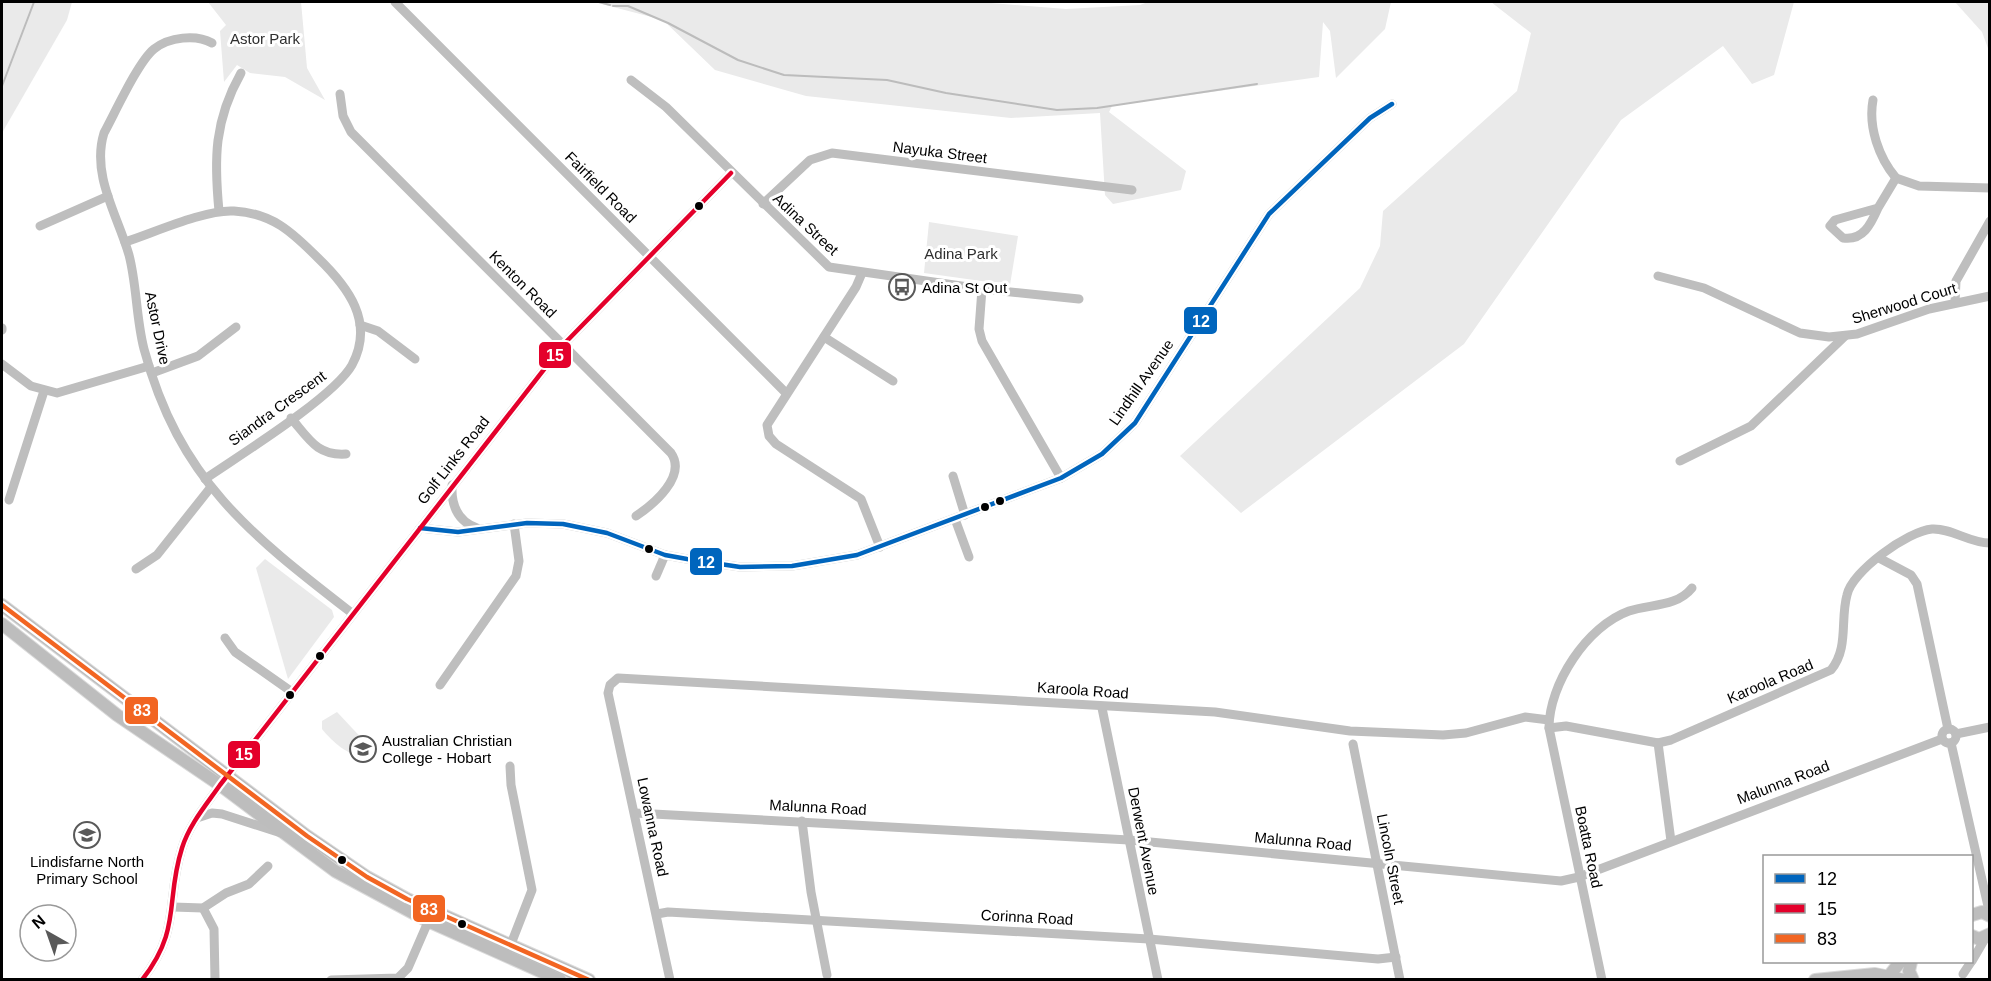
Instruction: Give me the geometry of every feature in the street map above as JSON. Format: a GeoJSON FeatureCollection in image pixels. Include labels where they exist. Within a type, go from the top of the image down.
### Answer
{"type":"FeatureCollection","features":[{"type":"Feature","properties":{"kind":"main road"},"geometry":{"type":"LineString","coordinates":[[2,605],[347,864],[431,916]]}},
{"type":"Feature","properties":{"kind":"main road"},"geometry":{"type":"LineString","coordinates":[[2,624],[117,715],[220,785],[344,877],[508,950],[557,976],[589,980]]}},
{"type":"Feature","properties":{"kind":"main road"},"geometry":{"type":"LineString","coordinates":[[1973,914],[1982,912],[1989,916]]}},
{"type":"Feature","properties":{"kind":"main road"},"geometry":{"type":"LineString","coordinates":[[1973,937],[1979,939],[1988,936]]}},
{"type":"Feature","properties":{"kind":"main road"},"geometry":{"type":"LineString","coordinates":[[1882,977],[1899,963]]}},
{"type":"Feature","properties":{"kind":"main road"},"geometry":{"type":"LineString","coordinates":[[1911,963],[1909,971],[1913,980]]}},
{"type":"Feature","properties":{"kind":"main road"},"geometry":{"type":"LineString","coordinates":[[1815,980],[1882,977],[1904,980]]}},
{"type":"Feature","properties":{"kind":"street","name":"Fairfield Road"},"geometry":{"type":"LineString","coordinates":[[395,2],[786,393]]}},
{"type":"Feature","properties":{"kind":"street","name":"Astor Drive"},"geometry":{"type":"LineString","coordinates":[[212,43],[196,38],[170,41],[148,55],[104,133],[100,145],[100,168],[125,242],[139,325],[151,369],[171,423],[208,483],[234,515],[263,542],[353,614]]}},
{"type":"Feature","properties":{"kind":"street"},"geometry":{"type":"LineString","coordinates":[[219,211],[215,168],[217,135],[228,98],[241,73]]}},
{"type":"Feature","properties":{"kind":"street","name":"Adina Street"},"geometry":{"type":"LineString","coordinates":[[631,80],[666,108],[824,264],[836,269],[862,273],[1079,299]]}},
{"type":"Feature","properties":{"kind":"street","name":"Kenton Road"},"geometry":{"type":"LineString","coordinates":[[340,94],[343,116],[351,132],[674,458],[677,467],[674,476],[653,503],[636,516]]}},
{"type":"Feature","properties":{"kind":"street"},"geometry":{"type":"LineString","coordinates":[[1873,100],[1872,122],[1880,152],[1896,178],[1919,186],[1989,188]]}},
{"type":"Feature","properties":{"kind":"street","name":"Lindhill Avenue"},"geometry":{"type":"LineString","coordinates":[[420,528],[458,532],[514,524],[544,523],[585,528],[665,555],[741,567],[766,567],[838,560],[880,547],[1061,478],[1102,454],[1135,423],[1269,214],[1370,118],[1392,104]]}},
{"type":"Feature","properties":{"kind":"street","name":"Nayuka Street"},"geometry":{"type":"LineString","coordinates":[[763,204],[810,160],[832,153],[1132,190]]}},
{"type":"Feature","properties":{"kind":"street","name":"Golf Links Road"},"geometry":{"type":"LineString","coordinates":[[220,785],[563,345],[731,173]]}},
{"type":"Feature","properties":{"kind":"street"},"geometry":{"type":"LineString","coordinates":[[1878,208],[1835,220],[1830,226],[1843,238],[1856,237],[1869,226],[1896,178]]}},
{"type":"Feature","properties":{"kind":"street"},"geometry":{"type":"LineString","coordinates":[[40,226],[108,196]]}},
{"type":"Feature","properties":{"kind":"street","name":"Siandra Crescent"},"geometry":{"type":"LineString","coordinates":[[125,242],[219,211],[257,214],[289,229],[346,287],[356,306],[360,325],[358,347],[350,368],[335,385],[208,483],[157,555],[136,569]]}},
{"type":"Feature","properties":{"kind":"street"},"geometry":{"type":"LineString","coordinates":[[1955,302],[1956,282],[1989,221]]}},
{"type":"Feature","properties":{"kind":"street"},"geometry":{"type":"LineString","coordinates":[[862,273],[856,287],[767,425],[769,436],[776,444],[861,499],[880,547]]}},
{"type":"Feature","properties":{"kind":"street","name":"Sherwood Court"},"geometry":{"type":"LineString","coordinates":[[1658,276],[1713,292],[1800,333],[1845,336],[1875,330],[1955,302],[1989,296]]}},
{"type":"Feature","properties":{"kind":"street"},"geometry":{"type":"LineString","coordinates":[[982,289],[979,323],[982,341],[1061,478]]}},
{"type":"Feature","properties":{"kind":"street"},"geometry":{"type":"LineString","coordinates":[[360,325],[378,331],[415,359]]}},
{"type":"Feature","properties":{"kind":"street"},"geometry":{"type":"LineString","coordinates":[[2,364],[31,386],[44,391],[66,392],[198,356],[236,327]]}},
{"type":"Feature","properties":{"kind":"street"},"geometry":{"type":"LineString","coordinates":[[1680,461],[1751,426],[1845,336]]}},
{"type":"Feature","properties":{"kind":"street"},"geometry":{"type":"LineString","coordinates":[[824,337],[893,381]]}},
{"type":"Feature","properties":{"kind":"street"},"geometry":{"type":"LineString","coordinates":[[9,500],[44,391]]}},
{"type":"Feature","properties":{"kind":"street"},"geometry":{"type":"LineString","coordinates":[[291,418],[320,450],[333,454],[346,454]]}},
{"type":"Feature","properties":{"kind":"street"},"geometry":{"type":"LineString","coordinates":[[953,476],[965,515]]}},
{"type":"Feature","properties":{"kind":"street"},"geometry":{"type":"LineString","coordinates":[[452,485],[452,498],[457,514],[468,525],[481,530]]}},
{"type":"Feature","properties":{"kind":"street"},"geometry":{"type":"LineString","coordinates":[[955,519],[969,557]]}},
{"type":"Feature","properties":{"kind":"street"},"geometry":{"type":"LineString","coordinates":[[440,685],[516,576],[519,561],[514,524]]}},
{"type":"Feature","properties":{"kind":"street","name":"Karoola Road"},"geometry":{"type":"LineString","coordinates":[[612,681],[624,678],[700,681],[1102,708],[1215,712],[1350,731],[1443,735],[1466,733],[1525,717],[1549,724],[1658,743],[1671,740],[1830,670],[1838,658],[1845,632],[1847,593],[1856,578],[1901,542],[1931,529],[1952,532],[1989,543]]}},
{"type":"Feature","properties":{"kind":"street"},"geometry":{"type":"LineString","coordinates":[[656,576],[665,555]]}},
{"type":"Feature","properties":{"kind":"street"},"geometry":{"type":"LineString","coordinates":[[1879,558],[1908,573],[1917,584],[1952,732],[1956,739],[1946,741],[1989,916]]}},
{"type":"Feature","properties":{"kind":"street"},"geometry":{"type":"LineString","coordinates":[[1549,724],[1556,691],[1570,663],[1604,626],[1627,612],[1677,601],[1692,588]]}},
{"type":"Feature","properties":{"kind":"street"},"geometry":{"type":"LineString","coordinates":[[225,638],[240,657],[292,692]]}},
{"type":"Feature","properties":{"kind":"street","name":"Lowanna Road"},"geometry":{"type":"LineString","coordinates":[[612,681],[608,693],[670,980]]}},
{"type":"Feature","properties":{"kind":"street","name":"Derwent Avenue"},"geometry":{"type":"LineString","coordinates":[[1102,708],[1158,980]]}},
{"type":"Feature","properties":{"kind":"street","name":"Boatta Road"},"geometry":{"type":"LineString","coordinates":[[1549,724],[1602,980]]}},
{"type":"Feature","properties":{"kind":"street"},"geometry":{"type":"LineString","coordinates":[[1952,732],[1989,727]]}},
{"type":"Feature","properties":{"kind":"street","name":"Malunna Road"},"geometry":{"type":"LineString","coordinates":[[635,813],[1129,840],[1561,881],[1579,877],[1946,741]]}},
{"type":"Feature","properties":{"kind":"street"},"geometry":{"type":"LineString","coordinates":[[1658,743],[1671,841]]}},
{"type":"Feature","properties":{"kind":"street","name":"Lincoln Street"},"geometry":{"type":"LineString","coordinates":[[1353,744],[1400,980]]}},
{"type":"Feature","properties":{"kind":"street"},"geometry":{"type":"LineString","coordinates":[[508,950],[532,890],[511,785],[510,766]]}},
{"type":"Feature","properties":{"kind":"street"},"geometry":{"type":"LineString","coordinates":[[142,980],[162,949],[173,907],[177,864],[186,836],[220,785]]}},
{"type":"Feature","properties":{"kind":"street"},"geometry":{"type":"LineString","coordinates":[[197,818],[212,813],[222,814],[284,834]]}},
{"type":"Feature","properties":{"kind":"street"},"geometry":{"type":"LineString","coordinates":[[802,821],[827,975]]}},
{"type":"Feature","properties":{"kind":"street"},"geometry":{"type":"LineString","coordinates":[[173,907],[203,908],[226,893],[249,884],[268,866]]}},
{"type":"Feature","properties":{"kind":"street"},"geometry":{"type":"LineString","coordinates":[[1973,912],[1980,902],[1982,890]]}},
{"type":"Feature","properties":{"kind":"street"},"geometry":{"type":"LineString","coordinates":[[203,908],[214,929],[215,980]]}},
{"type":"Feature","properties":{"kind":"street","name":"Corinna Road"},"geometry":{"type":"LineString","coordinates":[[657,914],[668,912],[1149,939],[1378,959],[1396,957]]}},
{"type":"Feature","properties":{"kind":"street"},"geometry":{"type":"LineString","coordinates":[[331,980],[398,978],[408,968],[431,916]]}},
{"type":"Feature","properties":{"kind":"street"},"geometry":{"type":"LineString","coordinates":[[1973,958],[1988,936]]}},
{"type":"Feature","properties":{"kind":"street"},"geometry":{"type":"LineString","coordinates":[[1963,974],[1970,963]]}},
{"type":"Feature","properties":{"kind":"green space"},"geometry":{"type":"Polygon","coordinates":[[[2,2],[72,2],[67,20],[2,133],[2,2]]]}},
{"type":"Feature","properties":{"kind":"green space","name":"Astor Park"},"geometry":{"type":"Polygon","coordinates":[[[208,2],[301,2],[307,68],[325,100],[285,77],[250,73],[237,65],[224,82],[220,31],[226,25],[208,2]]]}},
{"type":"Feature","properties":{"kind":"green space"},"geometry":{"type":"Polygon","coordinates":[[[594,2],[979,2],[1066,9],[1140,5],[1148,2],[1391,2],[1385,29],[1336,78],[1330,31],[1323,22],[1319,77],[1112,106],[1109,112],[1186,171],[1181,190],[1113,204],[1105,195],[1100,113],[1011,118],[806,96],[715,70],[663,20],[594,2]]]}},
{"type":"Feature","properties":{"kind":"green space"},"geometry":{"type":"Polygon","coordinates":[[[1491,2],[1794,2],[1774,75],[1752,84],[1723,46],[1621,120],[1464,344],[1241,513],[1180,456],[1360,288],[1380,246],[1383,211],[1517,91],[1531,33],[1491,2]]]}},
{"type":"Feature","properties":{"kind":"green space"},"geometry":{"type":"Polygon","coordinates":[[[1955,2],[1989,2],[1989,51],[1982,32],[1955,2]]]}},
{"type":"Feature","properties":{"kind":"green space","name":"Adina Park"},"geometry":{"type":"Polygon","coordinates":[[[929,222],[1018,236],[1010,285],[924,273],[929,222]]]}},
{"type":"Feature","properties":{"kind":"green space"},"geometry":{"type":"Polygon","coordinates":[[[265,559],[332,610],[334,617],[288,679],[256,568],[265,559]]]}},
{"type":"Feature","properties":{"kind":"green space"},"geometry":{"type":"Polygon","coordinates":[[[337,712],[367,744],[363,754],[352,754],[346,751],[322,729],[322,721],[337,712]]]}},
{"type":"Feature","properties":{"kind":"waterway"},"geometry":{"type":"LineString","coordinates":[[2,86],[34,2]]}},
{"type":"Feature","properties":{"kind":"waterway"},"geometry":{"type":"LineString","coordinates":[[599,2],[610,5]]}},
{"type":"Feature","properties":{"kind":"waterway"},"geometry":{"type":"LineString","coordinates":[[613,6],[628,6],[668,23],[738,60],[784,75],[887,80],[946,93],[1057,110],[1097,108],[1257,84]]}},
{"type":"Feature","properties":{"kind":"transit line","name":"12"},"geometry":{"type":"LineString","coordinates":[[420,528],[458,532],[527,523],[563,524],[607,533],[665,555],[740,567],[792,566],[857,555],[1061,478],[1102,454],[1135,423],[1269,214],[1370,118],[1392,104]]}},
{"type":"Feature","properties":{"kind":"transit line","name":"15"},"geometry":{"type":"LineString","coordinates":[[142,980],[155,962],[163,945],[171,915],[174,884],[182,848],[198,815],[563,345],[731,173]]}},
{"type":"Feature","properties":{"kind":"transit line","name":"83"},"geometry":{"type":"LineString","coordinates":[[2,605],[307,836],[367,877],[407,899],[589,980]]}},
{"type":"Feature","properties":{"kind":"place","name":"Adina St Out"},"geometry":{"type":"Point","coordinates":[902,287]}},
{"type":"Feature","properties":{"kind":"place","name":"Australian Christian College - Hobart"},"geometry":{"type":"Point","coordinates":[363,749]}},
{"type":"Feature","properties":{"kind":"place","name":"Lindisfarne North Primary School"},"geometry":{"type":"Point","coordinates":[87,835]}}]}
